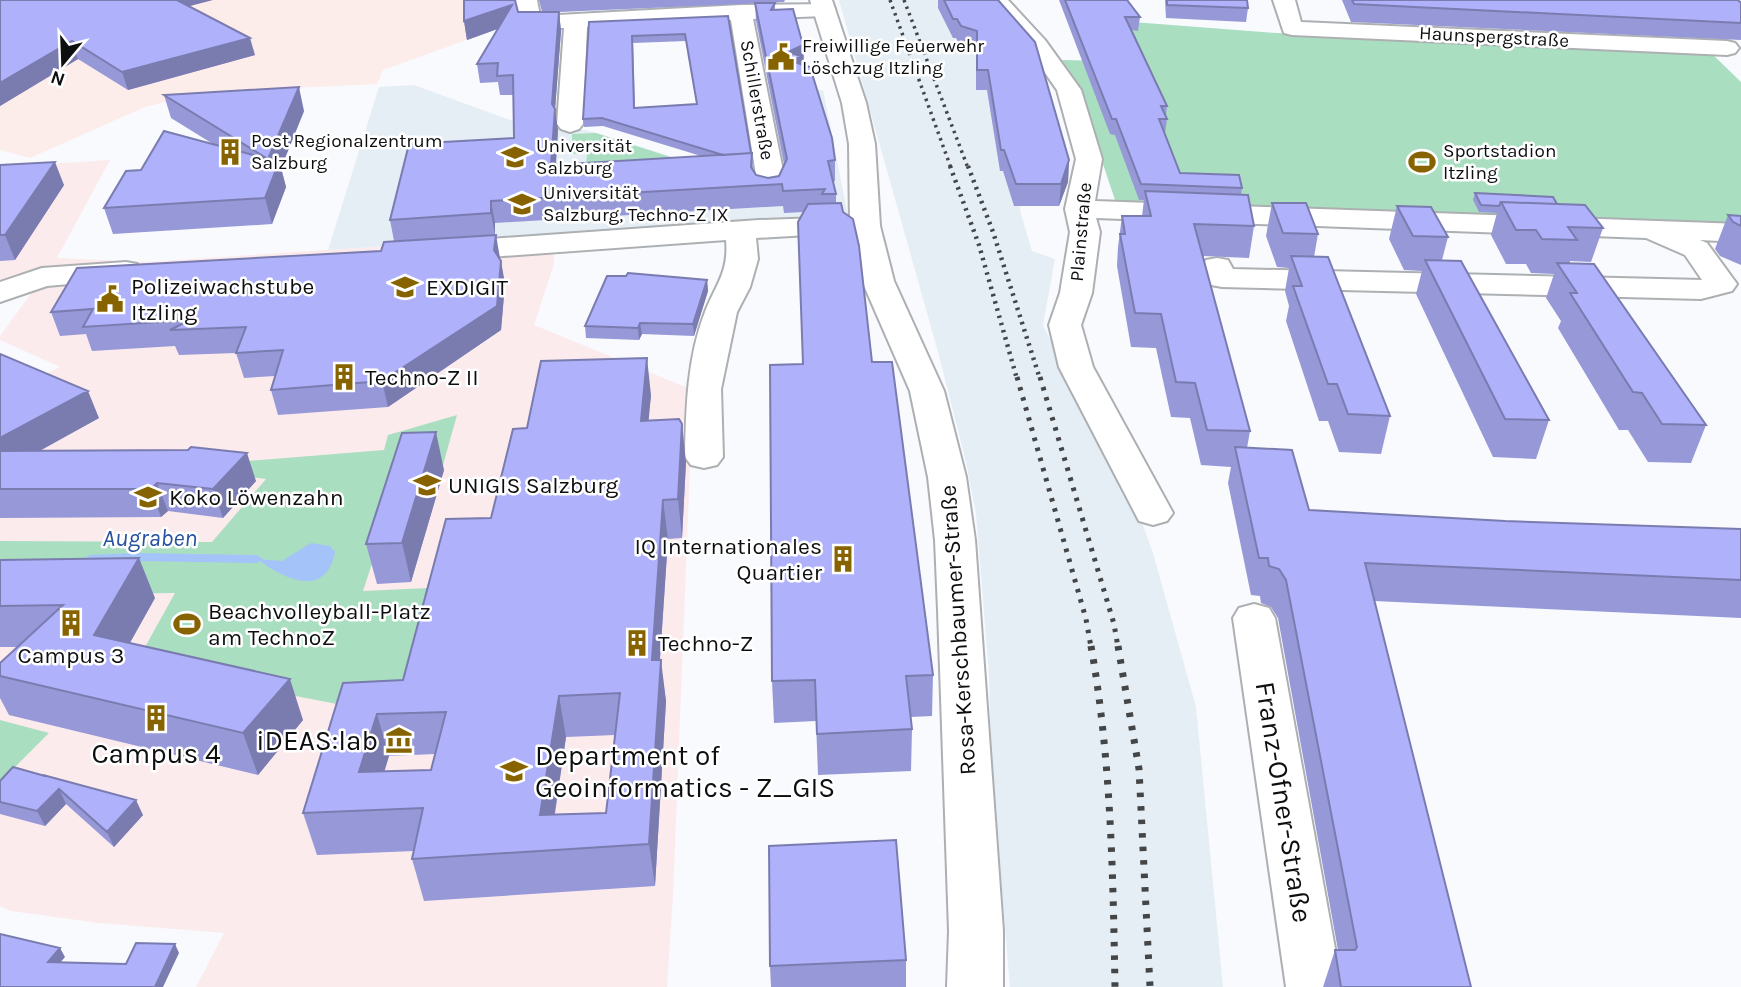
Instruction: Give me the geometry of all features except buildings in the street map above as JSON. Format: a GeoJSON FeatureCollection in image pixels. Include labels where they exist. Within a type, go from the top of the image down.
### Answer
{"type":"FeatureCollection","features":[{"type":"Feature","properties":{"kind":"street"},"geometry":{"type":"LineString","coordinates":[[526,0],[530,23],[823,5]]}},
{"type":"Feature","properties":{"kind":"street","name":"Plainstraße"},"geometry":{"type":"LineString","coordinates":[[996,0],[1037,45],[1069,90],[1089,159],[1079,209],[1085,232],[1076,293],[1065,325],[1076,367],[1153,513]]}},
{"type":"Feature","properties":{"kind":"street","name":"Haunspergstraße"},"geometry":{"type":"LineString","coordinates":[[1284,0],[1292,28],[1727,48]]}},
{"type":"Feature","properties":{"kind":"street","name":"Rosa-Kerschbaumer-Straße"},"geometry":{"type":"LineString","coordinates":[[823,5],[854,103],[862,144],[865,226],[878,281],[927,391],[947,477],[955,540],[959,610],[976,931],[975,987]]}},
{"type":"Feature","properties":{"kind":"street","name":"Schillerstraße"},"geometry":{"type":"LineString","coordinates":[[704,457],[704,388],[721,312],[734,287],[749,230],[768,193],[771,181],[741,12]]}},
{"type":"Feature","properties":{"kind":"street"},"geometry":{"type":"LineString","coordinates":[[570,124],[576,20]]}},
{"type":"Feature","properties":{"kind":"street"},"geometry":{"type":"LineString","coordinates":[[1079,209],[1741,233]]}},
{"type":"Feature","properties":{"kind":"street"},"geometry":{"type":"LineString","coordinates":[[426,253],[749,230],[865,226]]}},
{"type":"Feature","properties":{"kind":"street"},"geometry":{"type":"LineString","coordinates":[[1217,267],[1222,278],[1701,290],[1721,284],[1696,249],[1646,230]]}},
{"type":"Feature","properties":{"kind":"street"},"geometry":{"type":"LineString","coordinates":[[0,293],[42,277],[157,269]]}},
{"type":"Feature","properties":{"kind":"street","name":"Franz-Ofner-Straße"},"geometry":{"type":"LineString","coordinates":[[1254,618],[1314,987]]}},
{"type":"Feature","properties":{"kind":"shaded area"},"geometry":{"type":"Polygon","coordinates":[[[106,0],[518,0],[519,21],[383,70],[377,84],[206,92],[145,107],[30,158],[0,150],[0,55],[106,0]]]}},
{"type":"Feature","properties":{"kind":"shaded area"},"geometry":{"type":"Polygon","coordinates":[[[839,0],[979,0],[1021,214],[1032,251],[1055,259],[1043,325],[1094,428],[1129,486],[1153,553],[1196,707],[1223,987],[1010,987],[991,762],[989,674],[976,514],[966,462],[938,352],[839,0]]]}},
{"type":"Feature","properties":{"kind":"shaded area","name":"Universität Salzburg"},"geometry":{"type":"Polygon","coordinates":[[[414,85],[557,137],[559,125],[594,132],[736,177],[756,175],[746,94],[823,90],[849,221],[553,235],[328,250],[379,87],[414,85]]]}},
{"type":"Feature","properties":{"kind":"shaded area","name":"Techno-Z"},"geometry":{"type":"Polygon","coordinates":[[[110,160],[57,258],[146,262],[553,235],[554,264],[534,325],[693,390],[667,987],[196,987],[224,933],[99,923],[11,911],[0,906],[0,398],[60,367],[0,340],[0,336],[35,288],[0,286],[0,173],[31,165],[110,160]]]}},
{"type":"Feature","properties":{"kind":"green space","name":"Sportstadion Itzling"},"geometry":{"type":"Polygon","coordinates":[[[1094,19],[1276,33],[1708,50],[1741,82],[1741,229],[1116,203],[1089,122],[1062,60],[1107,61],[1094,19]]]}},
{"type":"Feature","properties":{"kind":"green space"},"geometry":{"type":"Polygon","coordinates":[[[596,133],[726,175],[585,182],[587,153],[572,154],[572,134],[596,133]]]}},
{"type":"Feature","properties":{"kind":"green space"},"geometry":{"type":"Polygon","coordinates":[[[457,415],[443,465],[404,467],[363,591],[428,588],[401,704],[337,704],[135,665],[175,593],[0,596],[0,541],[212,542],[266,479],[200,471],[210,464],[384,450],[388,435],[457,415]]]}},
{"type":"Feature","properties":{"kind":"green space"},"geometry":{"type":"Polygon","coordinates":[[[0,720],[49,733],[14,768],[14,783],[0,779],[0,720]]]}},
{"type":"Feature","properties":{"kind":"water"},"geometry":{"type":"Polygon","coordinates":[[[311,543],[330,546],[335,552],[330,567],[323,576],[314,580],[292,578],[257,559],[282,561],[311,543]]]}},
{"type":"Feature","properties":{"kind":"waterway","name":"Augraben"},"geometry":{"type":"LineString","coordinates":[[90,559],[257,559]]}},
{"type":"Feature","properties":{"kind":"railway"},"geometry":{"type":"LineString","coordinates":[[890,0],[951,168]]}},
{"type":"Feature","properties":{"kind":"railway"},"geometry":{"type":"LineString","coordinates":[[904,0],[968,168]]}},
{"type":"Feature","properties":{"kind":"railway"},"geometry":{"type":"LineString","coordinates":[[950,166],[979,245],[1017,379]]}},
{"type":"Feature","properties":{"kind":"railway"},"geometry":{"type":"LineString","coordinates":[[968,166],[993,232],[1040,379]]}},
{"type":"Feature","properties":{"kind":"railway"},"geometry":{"type":"LineString","coordinates":[[1017,377],[1086,619],[1091,647]]}},
{"type":"Feature","properties":{"kind":"railway"},"geometry":{"type":"LineString","coordinates":[[1040,377],[1114,624],[1118,647]]}},
{"type":"Feature","properties":{"kind":"railway"},"geometry":{"type":"LineString","coordinates":[[1091,646],[1107,773],[1115,987]]}},
{"type":"Feature","properties":{"kind":"railway"},"geometry":{"type":"LineString","coordinates":[[1118,646],[1139,769],[1150,987]]}},
{"type":"Feature","properties":{"kind":"place","name":"Freiwillige Feuerwehr Löschzug Itzling"},"geometry":{"type":"Point","coordinates":[781,57]}},
{"type":"Feature","properties":{"kind":"place","name":"Post Regionalzentrum Salzburg"},"geometry":{"type":"Point","coordinates":[230,152]}},
{"type":"Feature","properties":{"kind":"place","name":"Universität Salzburg"},"geometry":{"type":"Point","coordinates":[515,157]}},
{"type":"Feature","properties":{"kind":"place","name":"Sportstadion Itzling"},"geometry":{"type":"Point","coordinates":[1422,162]}},
{"type":"Feature","properties":{"kind":"place","name":"Universität Salzburg, Techno-Z IX"},"geometry":{"type":"Point","coordinates":[522,204]}},
{"type":"Feature","properties":{"kind":"place","name":"EXDIGIT"},"geometry":{"type":"Point","coordinates":[405,287]}},
{"type":"Feature","properties":{"kind":"place","name":"Polizeiwachstube Itzling"},"geometry":{"type":"Point","coordinates":[110,299]}},
{"type":"Feature","properties":{"kind":"place","name":"Techno-Z II"},"geometry":{"type":"Point","coordinates":[344,377]}},
{"type":"Feature","properties":{"kind":"place","name":"UNIGIS Salzburg"},"geometry":{"type":"Point","coordinates":[427,485]}},
{"type":"Feature","properties":{"kind":"place","name":"Koko Löwenzahn"},"geometry":{"type":"Point","coordinates":[148,497]}},
{"type":"Feature","properties":{"kind":"place","name":"IQ Internationales Quartier"},"geometry":{"type":"Point","coordinates":[843,559]}},
{"type":"Feature","properties":{"kind":"place","name":"Campus 3"},"geometry":{"type":"Point","coordinates":[71,623]}},
{"type":"Feature","properties":{"kind":"place","name":"Beachvolleyball-Platz am TechnoZ"},"geometry":{"type":"Point","coordinates":[187,624]}},
{"type":"Feature","properties":{"kind":"place","name":"Techno-Z"},"geometry":{"type":"Point","coordinates":[637,643]}},
{"type":"Feature","properties":{"kind":"place","name":"Campus 4"},"geometry":{"type":"Point","coordinates":[156,718]}},
{"type":"Feature","properties":{"kind":"place","name":"iDEAS:lab"},"geometry":{"type":"Point","coordinates":[399,740]}},
{"type":"Feature","properties":{"kind":"place","name":"Department of Geoinformatics - Z_GIS"},"geometry":{"type":"Point","coordinates":[514,771]}}]}
